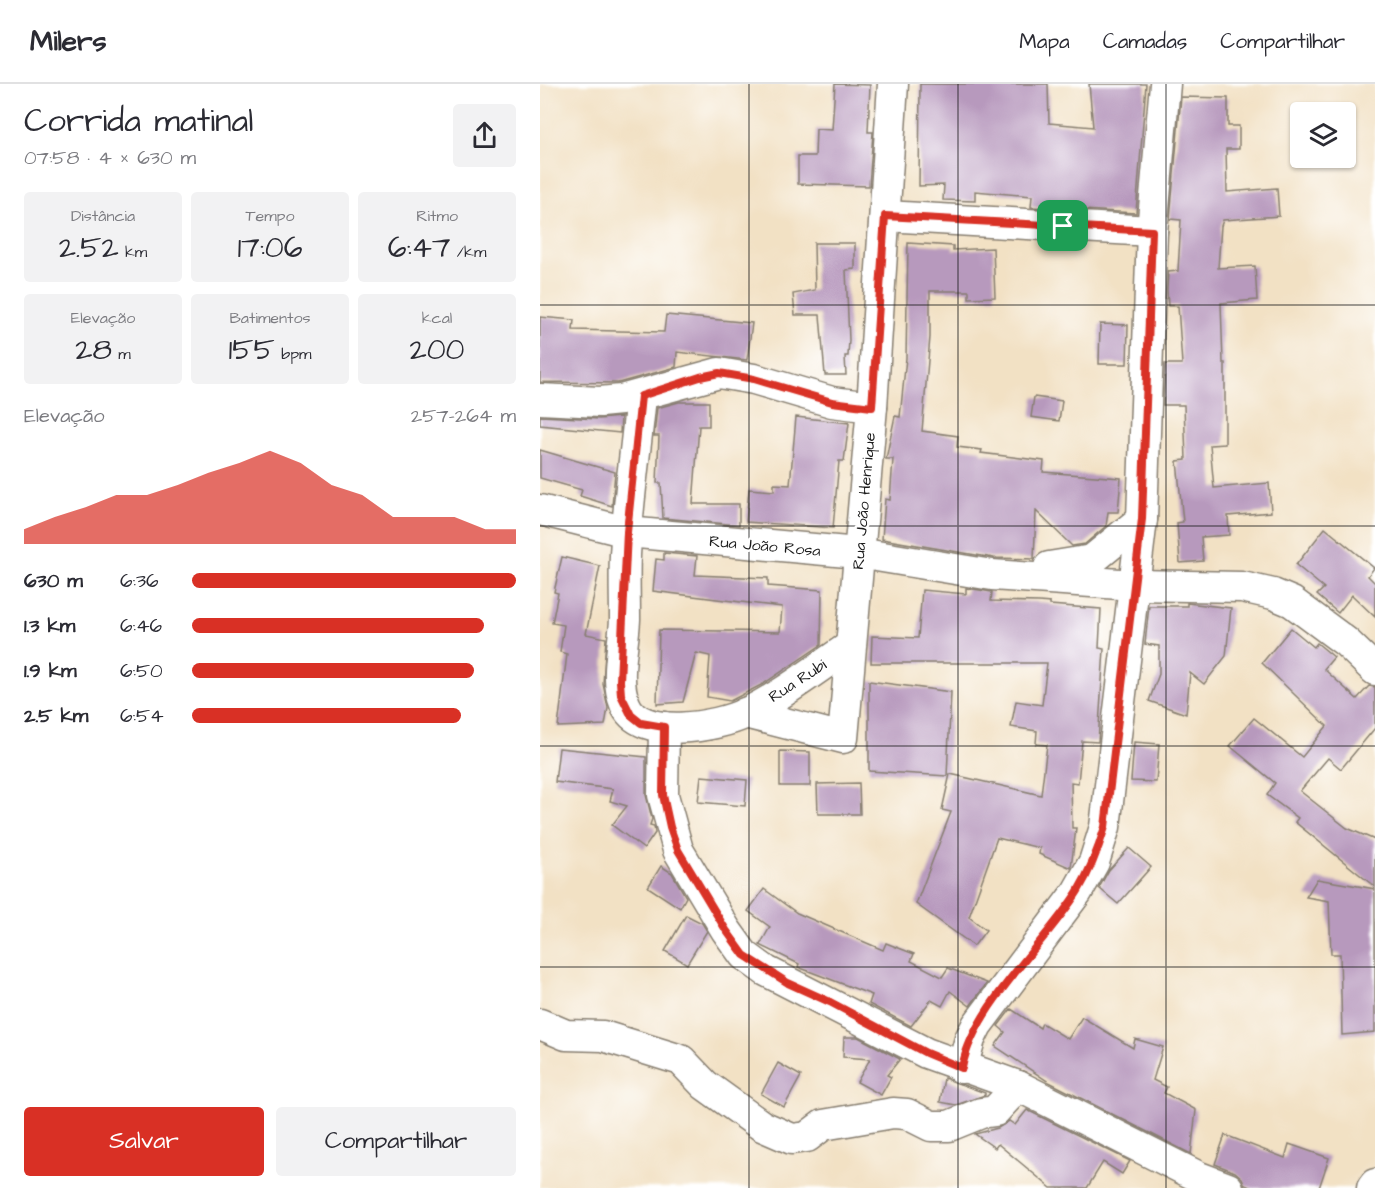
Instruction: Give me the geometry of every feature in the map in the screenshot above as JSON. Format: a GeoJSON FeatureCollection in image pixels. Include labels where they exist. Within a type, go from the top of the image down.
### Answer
{"type":"FeatureCollection","features":[{"type":"Feature","properties":{"kind":"street","name":"Rua João Henrique"},"geometry":{"type":"LineString","coordinates":[[843,738],[849,647],[872,407],[893,84]]}},
{"type":"Feature","properties":{"kind":"street"},"geometry":{"type":"LineString","coordinates":[[962,1068],[970,1039],[980,1020],[1077,892],[1094,862],[1105,827],[1111,793],[1142,519],[1152,231],[1165,84]]}},
{"type":"Feature","properties":{"kind":"street"},"geometry":{"type":"LineString","coordinates":[[885,216],[1152,231]]}},
{"type":"Feature","properties":{"kind":"street"},"geometry":{"type":"LineString","coordinates":[[540,399],[600,402],[641,396],[719,373],[754,379],[832,402],[872,407]]}},
{"type":"Feature","properties":{"kind":"street"},"geometry":{"type":"LineString","coordinates":[[641,396],[627,532],[625,618],[620,667],[621,695],[626,707],[637,720],[664,727],[663,795],[678,850],[726,930],[744,955],[788,983],[830,1002],[926,1053],[962,1068],[1018,1086],[1199,1177],[1228,1188]]}},
{"type":"Feature","properties":{"kind":"street","name":"Rua João Rosa"},"geometry":{"type":"LineString","coordinates":[[540,510],[627,532],[858,553],[992,575],[1134,585],[1242,587],[1273,594],[1302,608],[1318,623],[1346,642],[1375,670]]}},
{"type":"Feature","properties":{"kind":"street","name":"Rua João Rosa"},"geometry":{"type":"LineString","coordinates":[[992,575],[1092,560],[1142,519]]}},
{"type":"Feature","properties":{"kind":"street","name":"Rua Rubi"},"geometry":{"type":"LineString","coordinates":[[664,727],[693,725],[745,713],[849,647]]}},
{"type":"Feature","properties":{"kind":"street","name":"Rua Rubi"},"geometry":{"type":"LineString","coordinates":[[745,713],[843,738]]}},
{"type":"Feature","properties":{"kind":"street"},"geometry":{"type":"LineString","coordinates":[[540,1024],[566,1035],[603,1036],[681,1060],[705,1085],[770,1130],[792,1139],[807,1137],[823,1125],[893,1113],[907,1114],[931,1126],[949,1126],[981,1113],[995,1111],[1018,1086]]}},
{"type":"Feature","properties":{"kind":"street"},"geometry":{"type":"LineString","coordinates":[[1372,1188],[1375,1184]]}},
{"type":"Feature","properties":{"kind":"building"},"geometry":{"type":"Polygon","coordinates":[[[835,84],[870,85],[868,132],[873,132],[869,186],[798,184],[798,156],[815,156],[816,129],[832,130],[835,84]]]}},
{"type":"Feature","properties":{"kind":"building"},"geometry":{"type":"Polygon","coordinates":[[[920,84],[1048,84],[1049,123],[1093,127],[1089,84],[1146,84],[1136,213],[1031,207],[1032,196],[975,191],[975,201],[943,200],[944,185],[919,186],[920,84]]]}},
{"type":"Feature","properties":{"kind":"building"},"geometry":{"type":"Polygon","coordinates":[[[1181,97],[1228,98],[1228,126],[1239,126],[1239,149],[1226,149],[1227,192],[1277,188],[1279,216],[1223,220],[1221,226],[1218,268],[1255,266],[1257,300],[1221,303],[1223,363],[1225,363],[1225,444],[1210,445],[1214,488],[1269,483],[1271,512],[1228,516],[1229,535],[1201,537],[1203,561],[1180,563],[1177,523],[1183,522],[1177,461],[1186,460],[1184,405],[1163,405],[1165,364],[1182,364],[1178,306],[1168,306],[1167,289],[1168,272],[1178,271],[1181,220],[1170,219],[1181,97]]]}},
{"type":"Feature","properties":{"kind":"building"},"geometry":{"type":"Polygon","coordinates":[[[814,243],[855,243],[855,269],[846,270],[849,340],[848,356],[845,356],[846,375],[825,375],[820,315],[795,315],[793,294],[815,290],[814,243]]]}},
{"type":"Feature","properties":{"kind":"building"},"geometry":{"type":"Polygon","coordinates":[[[908,243],[953,246],[953,250],[993,248],[995,297],[969,298],[969,291],[930,291],[930,337],[922,431],[958,436],[957,447],[982,450],[981,453],[1044,461],[1043,472],[1121,478],[1118,512],[1108,512],[1106,526],[1085,544],[1072,546],[1036,511],[1034,559],[994,558],[882,539],[885,499],[890,500],[893,459],[886,459],[895,416],[900,417],[906,358],[908,243]]]}},
{"type":"Feature","properties":{"kind":"building"},"geometry":{"type":"Polygon","coordinates":[[[666,315],[752,323],[747,360],[677,352],[676,367],[618,383],[540,382],[540,317],[574,320],[573,330],[664,332],[666,315]]]}},
{"type":"Feature","properties":{"kind":"building"},"geometry":{"type":"Polygon","coordinates":[[[1100,324],[1128,325],[1127,364],[1099,364],[1100,324]]]}},
{"type":"Feature","properties":{"kind":"building"},"geometry":{"type":"Polygon","coordinates":[[[1034,397],[1062,401],[1059,421],[1031,417],[1034,397]]]}},
{"type":"Feature","properties":{"kind":"building"},"geometry":{"type":"Polygon","coordinates":[[[679,402],[709,402],[709,426],[699,426],[693,504],[739,504],[739,525],[663,518],[661,483],[657,483],[659,436],[654,436],[657,408],[679,402]]]}},
{"type":"Feature","properties":{"kind":"building"},"geometry":{"type":"Polygon","coordinates":[[[540,416],[599,419],[621,417],[620,433],[540,425],[540,416]]]}},
{"type":"Feature","properties":{"kind":"building"},"geometry":{"type":"Polygon","coordinates":[[[796,417],[849,423],[844,461],[839,461],[833,528],[746,522],[749,489],[774,491],[774,484],[790,485],[796,417]]]}},
{"type":"Feature","properties":{"kind":"building"},"geometry":{"type":"Polygon","coordinates":[[[540,450],[615,472],[612,506],[580,496],[582,490],[540,478],[540,450]]]}},
{"type":"Feature","properties":{"kind":"building"},"geometry":{"type":"Polygon","coordinates":[[[1325,528],[1374,568],[1368,576],[1375,583],[1375,617],[1352,595],[1338,613],[1317,595],[1324,588],[1296,565],[1325,528]]]}},
{"type":"Feature","properties":{"kind":"building"},"geometry":{"type":"Polygon","coordinates":[[[664,553],[697,556],[695,575],[768,578],[768,586],[822,590],[821,645],[763,684],[730,701],[707,697],[710,656],[696,653],[683,702],[657,704],[659,630],[780,632],[782,607],[653,591],[656,559],[664,560],[664,553]]]}},
{"type":"Feature","properties":{"kind":"building"},"geometry":{"type":"Polygon","coordinates":[[[562,557],[600,566],[586,634],[606,638],[603,684],[608,708],[605,725],[558,727],[567,654],[560,652],[564,625],[552,623],[558,593],[554,592],[562,557]]]}},
{"type":"Feature","properties":{"kind":"building"},"geometry":{"type":"Polygon","coordinates":[[[966,588],[992,592],[991,601],[1039,602],[1101,609],[1099,648],[1104,649],[1098,742],[1082,741],[1078,783],[1071,782],[1072,828],[1076,828],[1071,868],[1039,854],[1040,848],[997,838],[969,917],[986,930],[974,946],[916,904],[951,812],[942,810],[950,774],[1041,795],[1047,745],[1036,744],[1037,731],[1011,727],[1016,701],[1042,705],[1047,663],[871,663],[872,636],[918,638],[922,590],[966,594],[966,588]]]}},
{"type":"Feature","properties":{"kind":"building"},"geometry":{"type":"Polygon","coordinates":[[[1187,603],[1231,608],[1226,656],[1204,684],[1190,673],[1186,714],[1149,701],[1159,674],[1159,646],[1145,644],[1149,606],[1187,606],[1187,603]]]}},
{"type":"Feature","properties":{"kind":"building"},"geometry":{"type":"Polygon","coordinates":[[[1291,628],[1314,647],[1317,643],[1334,657],[1324,669],[1357,699],[1369,686],[1375,687],[1375,728],[1341,769],[1328,758],[1300,791],[1347,828],[1375,840],[1375,887],[1295,822],[1298,818],[1267,795],[1275,783],[1230,746],[1254,718],[1302,757],[1327,726],[1262,663],[1291,628]]]}},
{"type":"Feature","properties":{"kind":"building"},"geometry":{"type":"Polygon","coordinates":[[[869,681],[951,692],[947,776],[869,771],[869,681]]]}},
{"type":"Feature","properties":{"kind":"building"},"geometry":{"type":"Polygon","coordinates":[[[1134,742],[1159,744],[1156,782],[1131,781],[1134,742]]]}},
{"type":"Feature","properties":{"kind":"building"},"geometry":{"type":"Polygon","coordinates":[[[559,748],[646,757],[646,795],[652,819],[650,825],[654,826],[655,833],[644,849],[612,825],[627,806],[610,801],[613,789],[555,782],[559,748]]]}},
{"type":"Feature","properties":{"kind":"building"},"geometry":{"type":"Polygon","coordinates":[[[780,751],[810,752],[810,786],[780,786],[780,751]]]}},
{"type":"Feature","properties":{"kind":"building"},"geometry":{"type":"Polygon","coordinates":[[[701,776],[747,780],[745,806],[698,802],[701,776]]]}},
{"type":"Feature","properties":{"kind":"building"},"geometry":{"type":"Polygon","coordinates":[[[859,783],[860,814],[818,814],[817,784],[859,783]]]}},
{"type":"Feature","properties":{"kind":"building"},"geometry":{"type":"Polygon","coordinates":[[[1129,848],[1151,867],[1118,904],[1099,888],[1109,870],[1129,848]]]}},
{"type":"Feature","properties":{"kind":"building"},"geometry":{"type":"Polygon","coordinates":[[[661,866],[672,873],[686,897],[680,908],[648,887],[661,866]]]}},
{"type":"Feature","properties":{"kind":"building"},"geometry":{"type":"Polygon","coordinates":[[[1317,879],[1375,889],[1375,1032],[1342,1035],[1340,954],[1331,954],[1329,901],[1306,897],[1317,879]]]}},
{"type":"Feature","properties":{"kind":"building"},"geometry":{"type":"Polygon","coordinates":[[[764,889],[797,913],[883,950],[886,943],[914,954],[911,961],[942,977],[948,968],[987,983],[970,1006],[950,991],[942,1006],[931,1000],[911,1026],[869,1004],[872,995],[798,967],[799,964],[760,945],[770,927],[748,911],[764,889]]]}},
{"type":"Feature","properties":{"kind":"building"},"geometry":{"type":"Polygon","coordinates":[[[686,915],[702,923],[707,931],[687,964],[665,951],[686,915]]]}},
{"type":"Feature","properties":{"kind":"building"},"geometry":{"type":"Polygon","coordinates":[[[1011,1009],[1040,1028],[1042,1023],[1068,1039],[1082,1017],[1133,1048],[1135,1039],[1163,1047],[1153,1080],[1167,1087],[1164,1093],[1196,1110],[1191,1154],[1049,1082],[995,1046],[1005,1032],[998,1026],[1011,1009]]]}},
{"type":"Feature","properties":{"kind":"building"},"geometry":{"type":"Polygon","coordinates":[[[844,1037],[858,1037],[900,1059],[887,1075],[891,1077],[881,1095],[857,1082],[870,1059],[843,1057],[844,1037]]]}},
{"type":"Feature","properties":{"kind":"building"},"geometry":{"type":"Polygon","coordinates":[[[778,1063],[801,1076],[784,1107],[761,1094],[778,1063]]]}},
{"type":"Feature","properties":{"kind":"building"},"geometry":{"type":"Polygon","coordinates":[[[944,1078],[985,1093],[985,1095],[956,1105],[940,1102],[944,1078]]]}},
{"type":"Feature","properties":{"kind":"building"},"geometry":{"type":"Polygon","coordinates":[[[1027,1110],[1130,1161],[1122,1174],[1103,1162],[1087,1188],[1051,1188],[998,1144],[995,1148],[975,1134],[998,1128],[1009,1121],[1015,1125],[1027,1110]]]}},
{"type":"Feature","properties":{"kind":"building"},"geometry":{"type":"Polygon","coordinates":[[[1225,1135],[1285,1158],[1289,1144],[1329,1158],[1319,1188],[1252,1188],[1245,1185],[1242,1178],[1235,1172],[1215,1164],[1225,1135]]]}},
{"type":"Feature","properties":{"kind":"route"},"geometry":{"type":"LineString","coordinates":[[885,216],[1063,226],[1152,231],[1142,519],[1111,793],[1105,827],[1094,862],[1077,892],[980,1020],[970,1039],[962,1068],[926,1053],[830,1002],[788,983],[744,955],[726,930],[678,850],[663,795],[664,727],[641,723],[631,715],[621,695],[620,667],[625,618],[625,557],[641,396],[708,374],[719,373],[754,379],[781,389],[832,402],[872,407],[885,216]]}}]}
